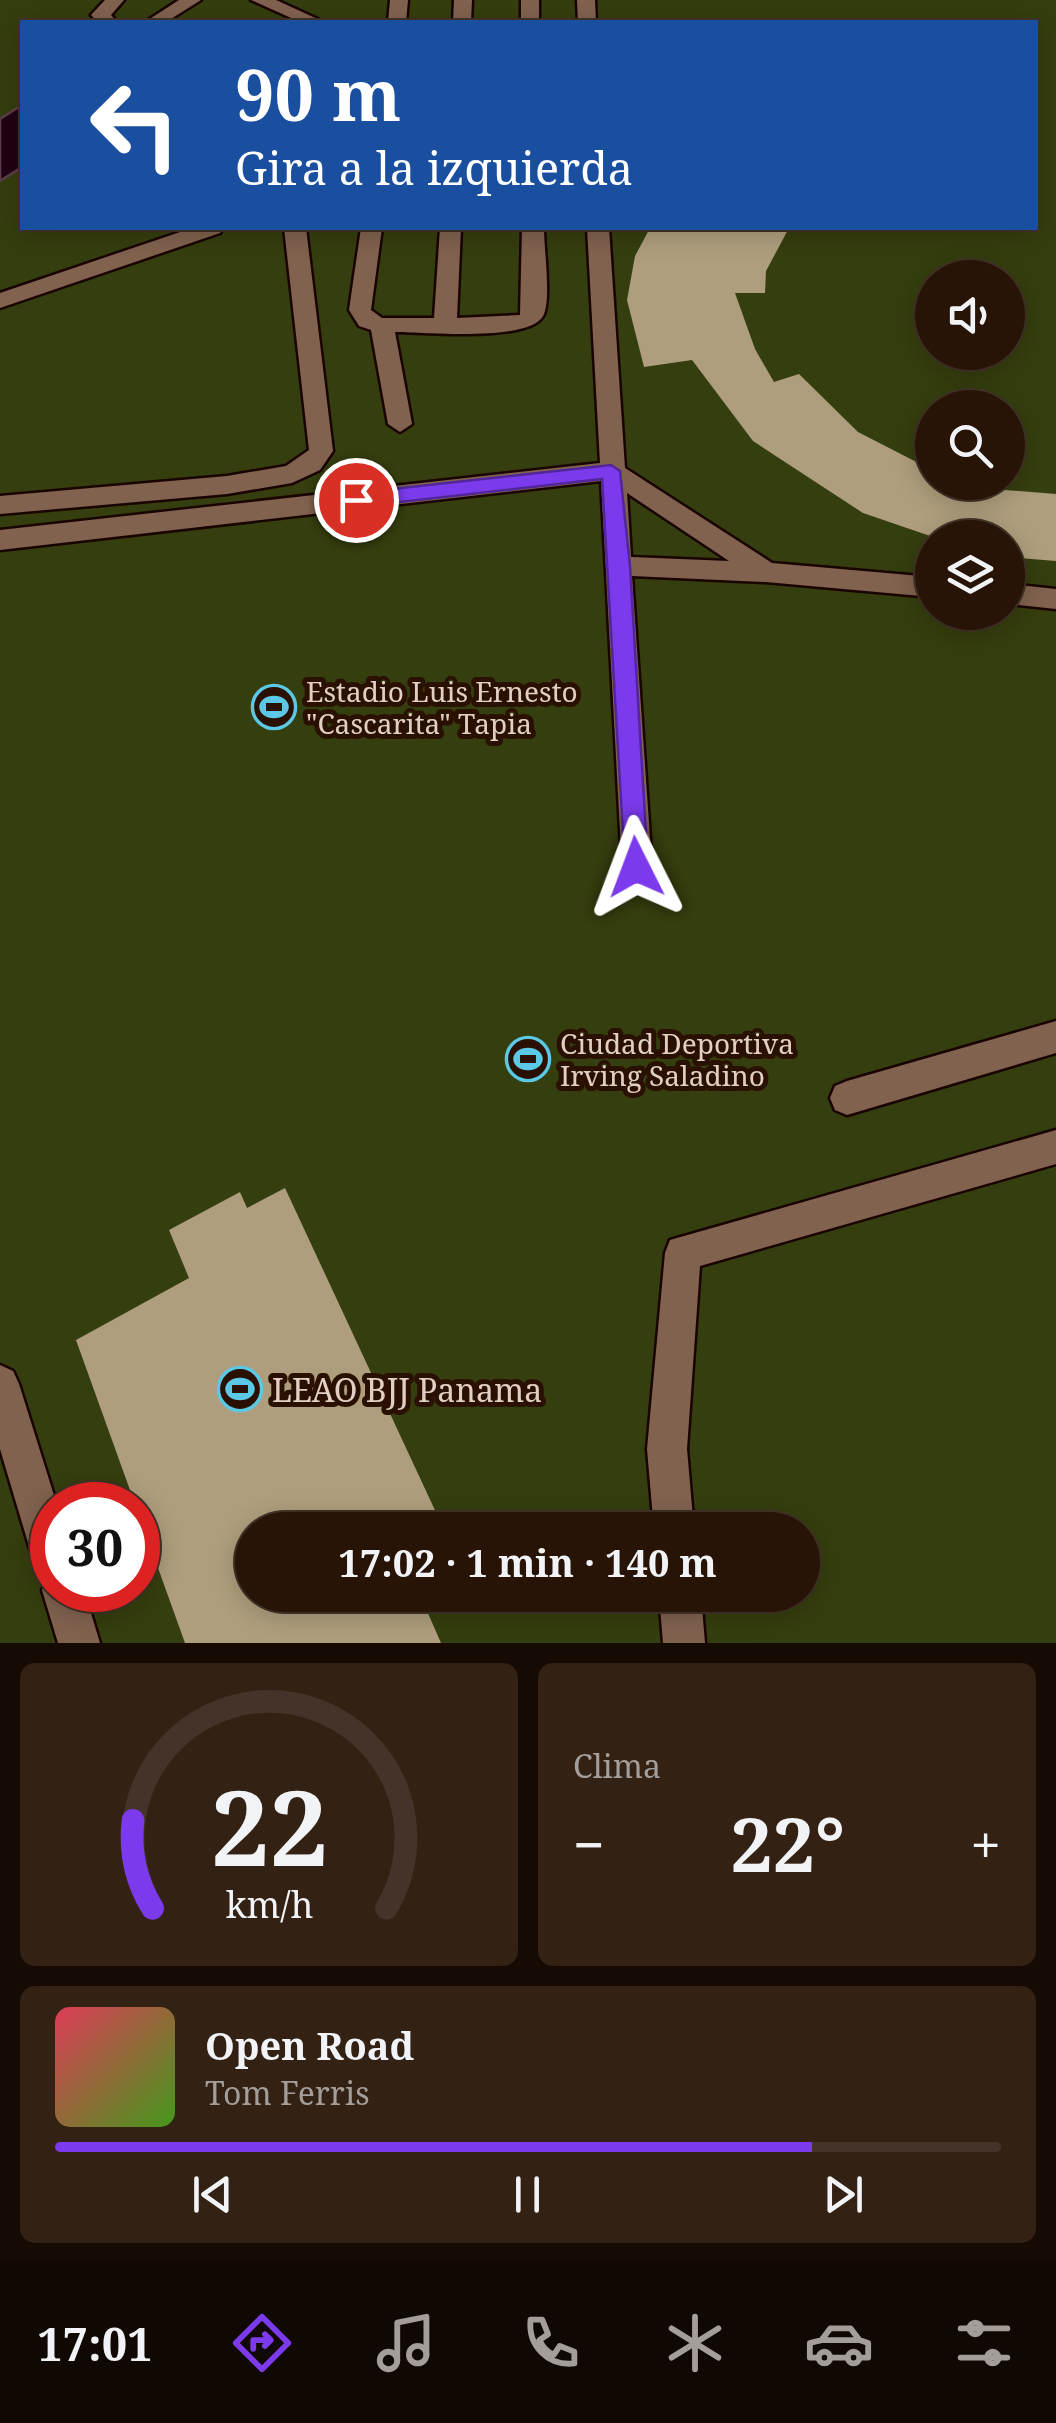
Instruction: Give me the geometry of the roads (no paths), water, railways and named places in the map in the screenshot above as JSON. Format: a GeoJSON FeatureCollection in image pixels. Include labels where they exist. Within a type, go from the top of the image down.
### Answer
{"type":"FeatureCollection","features":[{"type":"Feature","properties":{"kind":"street"},"geometry":{"type":"LineString","coordinates":[[157,20],[192,0]]}},
{"type":"Feature","properties":{"kind":"street"},"geometry":{"type":"LineString","coordinates":[[260,0],[310,20]]}},
{"type":"Feature","properties":{"kind":"street"},"geometry":{"type":"LineString","coordinates":[[106,20],[100,15],[106,6],[122,1]]}},
{"type":"Feature","properties":{"kind":"street"},"geometry":{"type":"LineString","coordinates":[[0,301],[206,230]]}},
{"type":"Feature","properties":{"kind":"street"},"geometry":{"type":"LineString","coordinates":[[0,505],[226,484],[292,474],[310,464],[321,451],[295,230]]}},
{"type":"Feature","properties":{"kind":"street"},"geometry":{"type":"LineString","coordinates":[[371,230],[360,310],[366,321],[382,325],[515,325],[528,320],[534,312],[533,230]]}},
{"type":"Feature","properties":{"kind":"street"},"geometry":{"type":"LineString","coordinates":[[445,325],[450,230]]}},
{"type":"Feature","properties":{"kind":"street"},"geometry":{"type":"LineString","coordinates":[[598,230],[636,867]]}},
{"type":"Feature","properties":{"kind":"street"},"geometry":{"type":"LineString","coordinates":[[382,325],[400,424]]}},
{"type":"Feature","properties":{"kind":"street"},"geometry":{"type":"LineString","coordinates":[[310,464],[320,504]]}},
{"type":"Feature","properties":{"kind":"street"},"geometry":{"type":"LineString","coordinates":[[0,540],[611,471],[766,572]]}},
{"type":"Feature","properties":{"kind":"street"},"geometry":{"type":"LineString","coordinates":[[225,514],[226,484]]}},
{"type":"Feature","properties":{"kind":"street"},"geometry":{"type":"LineString","coordinates":[[127,493],[127,526]]}},
{"type":"Feature","properties":{"kind":"street"},"geometry":{"type":"LineString","coordinates":[[32,536],[36,502]]}},
{"type":"Feature","properties":{"kind":"street"},"geometry":{"type":"LineString","coordinates":[[620,566],[766,572],[915,585]]}},
{"type":"Feature","properties":{"kind":"street"},"geometry":{"type":"LineString","coordinates":[[1025,596],[1056,599]]}},
{"type":"Feature","properties":{"kind":"street"},"geometry":{"type":"LineString","coordinates":[[846,1098],[1056,1037]]}},
{"type":"Feature","properties":{"kind":"street"},"geometry":{"type":"LineString","coordinates":[[672,1512],[667,1450],[683,1254],[1056,1148]]}},
{"type":"Feature","properties":{"kind":"street"},"geometry":{"type":"LineString","coordinates":[[0,1384],[30,1483]]}},
{"type":"Feature","properties":{"kind":"street"},"geometry":{"type":"LineString","coordinates":[[70,1612],[79,1643]]}},
{"type":"Feature","properties":{"kind":"street"},"geometry":{"type":"LineString","coordinates":[[681,1612],[684,1643]]}},
{"type":"Feature","properties":{"kind":"place","name":"Estadio Luis Ernesto \"Cascarita\" Tapia"},"geometry":{"type":"Point","coordinates":[274,707]}},
{"type":"Feature","properties":{"kind":"place","name":"Ciudad Deportiva Irving Saladino"},"geometry":{"type":"Point","coordinates":[528,1059]}},
{"type":"Feature","properties":{"kind":"place","name":"LEAO BJJ Panama"},"geometry":{"type":"Point","coordinates":[240,1389]}}]}
